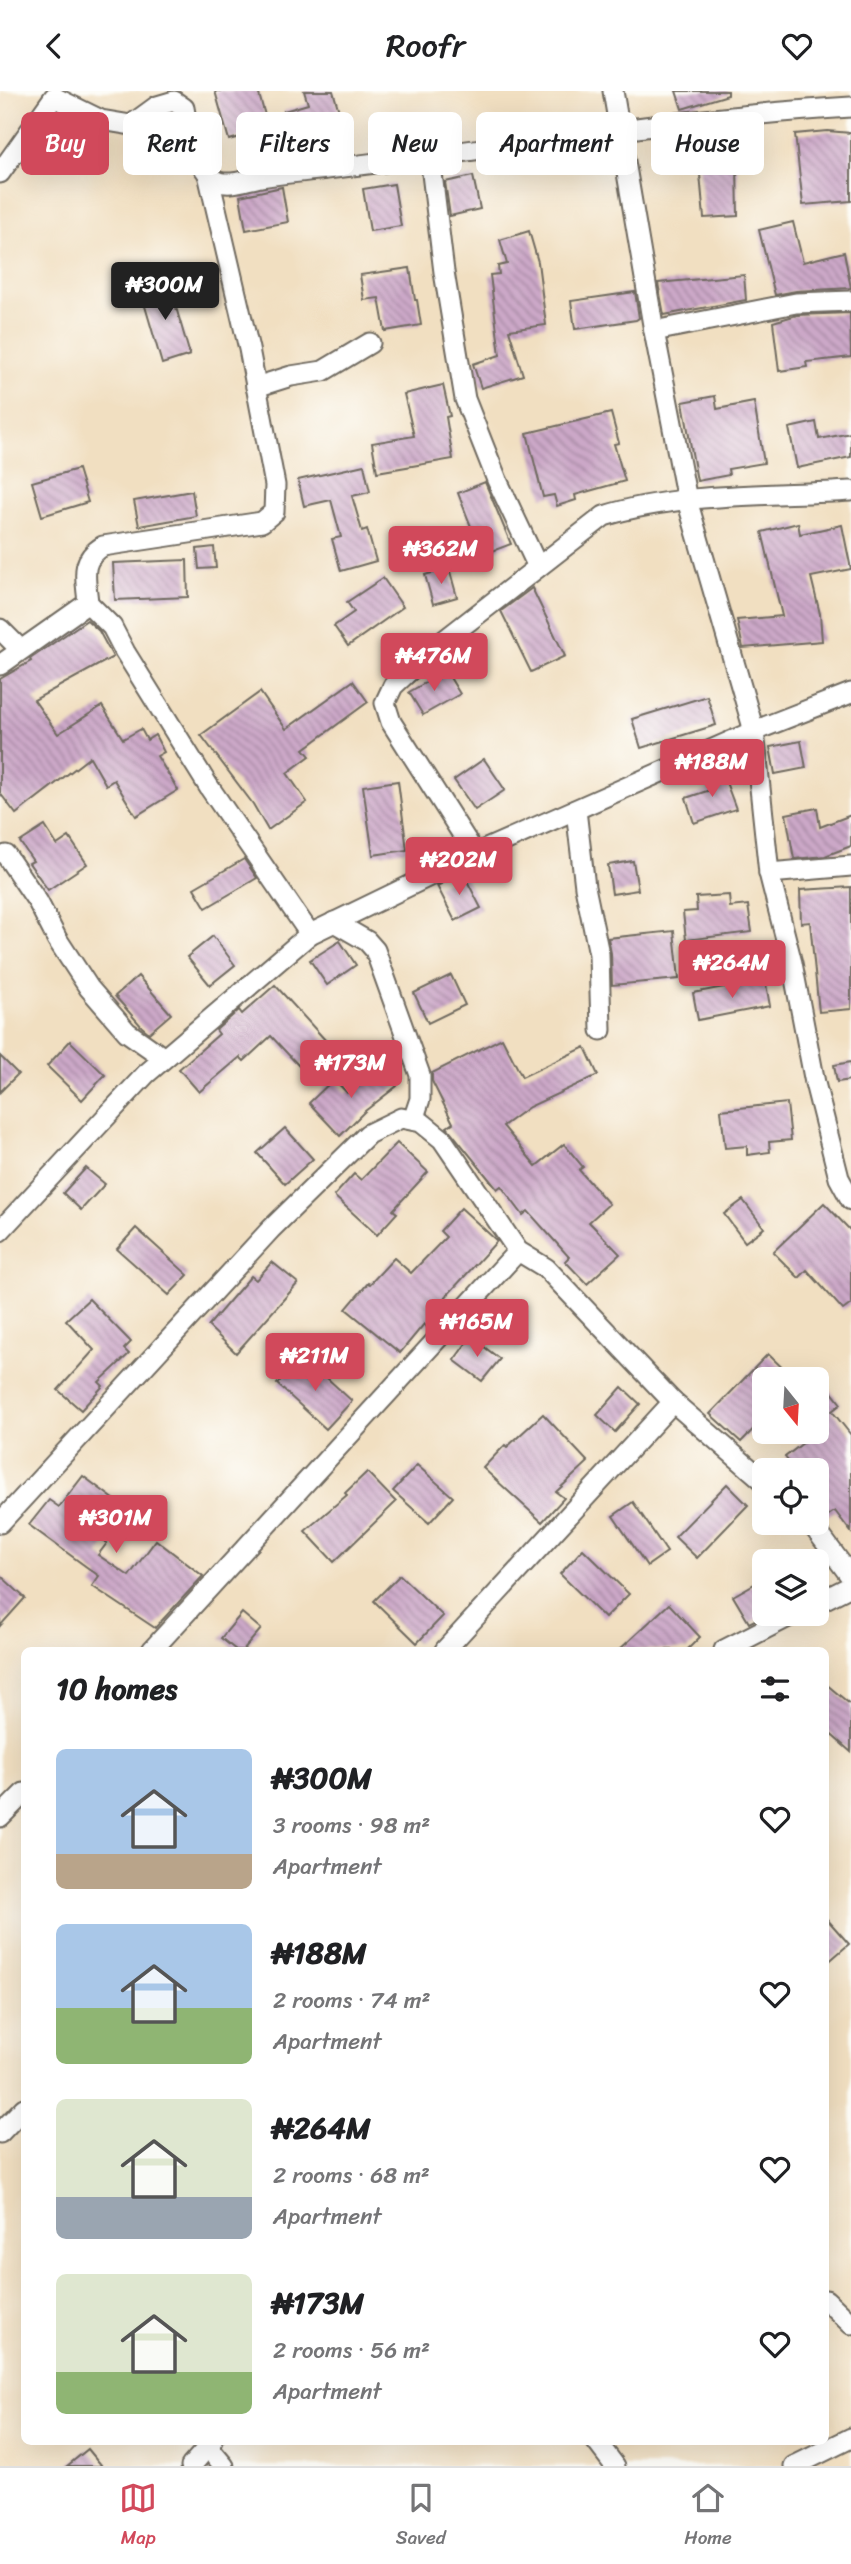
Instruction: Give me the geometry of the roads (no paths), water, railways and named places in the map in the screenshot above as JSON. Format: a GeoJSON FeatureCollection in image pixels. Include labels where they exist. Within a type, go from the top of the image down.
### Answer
{"type":"FeatureCollection","features":[{"type":"Feature","properties":{"kind":"street"},"geometry":{"type":"LineString","coordinates":[[613,91],[617,112]]}},
{"type":"Feature","properties":{"kind":"street"},"geometry":{"type":"LineString","coordinates":[[0,173],[53,93],[101,120],[123,124]]}},
{"type":"Feature","properties":{"kind":"street"},"geometry":{"type":"LineString","coordinates":[[149,112],[157,106],[174,101],[185,112]]}},
{"type":"Feature","properties":{"kind":"street"},"geometry":{"type":"LineString","coordinates":[[637,129],[808,109],[851,107]]}},
{"type":"Feature","properties":{"kind":"street"},"geometry":{"type":"LineString","coordinates":[[209,175],[217,182],[231,184],[259,177],[368,164]]}},
{"type":"Feature","properties":{"kind":"street"},"geometry":{"type":"LineString","coordinates":[[208,175],[256,387],[275,485],[274,512],[262,522],[103,546],[92,553],[85,565],[88,603],[113,627],[125,652],[209,787],[310,934]]}},
{"type":"Feature","properties":{"kind":"street"},"geometry":{"type":"LineString","coordinates":[[431,175],[465,399],[538,567]]}},
{"type":"Feature","properties":{"kind":"street"},"geometry":{"type":"LineString","coordinates":[[628,175],[654,331],[687,500],[754,731],[769,873],[792,963],[815,1083],[838,1178],[851,1200]]}},
{"type":"Feature","properties":{"kind":"street"},"geometry":{"type":"LineString","coordinates":[[654,331],[796,303],[851,301]]}},
{"type":"Feature","properties":{"kind":"street"},"geometry":{"type":"LineString","coordinates":[[256,387],[291,376],[323,371],[370,343]]}},
{"type":"Feature","properties":{"kind":"street"},"geometry":{"type":"LineString","coordinates":[[475,854],[391,722],[385,703],[393,686],[433,649],[604,516],[631,507],[687,500],[851,491]]}},
{"type":"Feature","properties":{"kind":"street"},"geometry":{"type":"LineString","coordinates":[[0,665],[88,603]]}},
{"type":"Feature","properties":{"kind":"street"},"geometry":{"type":"LineString","coordinates":[[0,629],[20,649]]}},
{"type":"Feature","properties":{"kind":"street"},"geometry":{"type":"LineString","coordinates":[[0,1231],[146,1074],[310,934],[475,854],[754,731],[851,693]]}},
{"type":"Feature","properties":{"kind":"street"},"geometry":{"type":"LineString","coordinates":[[576,810],[585,887],[599,954],[601,1030]]}},
{"type":"Feature","properties":{"kind":"street"},"geometry":{"type":"LineString","coordinates":[[6,855],[38,902],[57,939],[89,988],[127,1033],[164,1058]]}},
{"type":"Feature","properties":{"kind":"street"},"geometry":{"type":"LineString","coordinates":[[769,873],[851,866]]}},
{"type":"Feature","properties":{"kind":"street"},"geometry":{"type":"LineString","coordinates":[[334,922],[367,941],[375,950],[420,1075],[420,1098],[413,1120]]}},
{"type":"Feature","properties":{"kind":"street"},"geometry":{"type":"LineString","coordinates":[[0,1523],[271,1229],[368,1133],[401,1118],[421,1122],[442,1139],[519,1251],[546,1268],[673,1402],[752,1471]]}},
{"type":"Feature","properties":{"kind":"street"},"geometry":{"type":"LineString","coordinates":[[155,1647],[519,1251]]}},
{"type":"Feature","properties":{"kind":"street"},"geometry":{"type":"LineString","coordinates":[[447,1647],[673,1402]]}},
{"type":"Feature","properties":{"kind":"street"},"geometry":{"type":"LineString","coordinates":[[820,1535],[851,1577]]}},
{"type":"Feature","properties":{"kind":"street"},"geometry":{"type":"LineString","coordinates":[[829,1597],[851,1586]]}},
{"type":"Feature","properties":{"kind":"street"},"geometry":{"type":"LineString","coordinates":[[730,1647],[771,1626]]}},
{"type":"Feature","properties":{"kind":"street"},"geometry":{"type":"LineString","coordinates":[[0,1817],[21,1796]]}},
{"type":"Feature","properties":{"kind":"street"},"geometry":{"type":"LineString","coordinates":[[0,2133],[21,2111]]}},
{"type":"Feature","properties":{"kind":"street"},"geometry":{"type":"LineString","coordinates":[[829,2303],[851,2325]]}},
{"type":"Feature","properties":{"kind":"street"},"geometry":{"type":"LineString","coordinates":[[793,2466],[851,2438]]}},
{"type":"Feature","properties":{"kind":"street"},"geometry":{"type":"LineString","coordinates":[[191,2466],[210,2445]]}},
{"type":"Feature","properties":{"kind":"street"},"geometry":{"type":"LineString","coordinates":[[212,2445],[224,2466]]}},
{"type":"Feature","properties":{"kind":"street"},"geometry":{"type":"LineString","coordinates":[[599,2445],[615,2466]]}}]}
